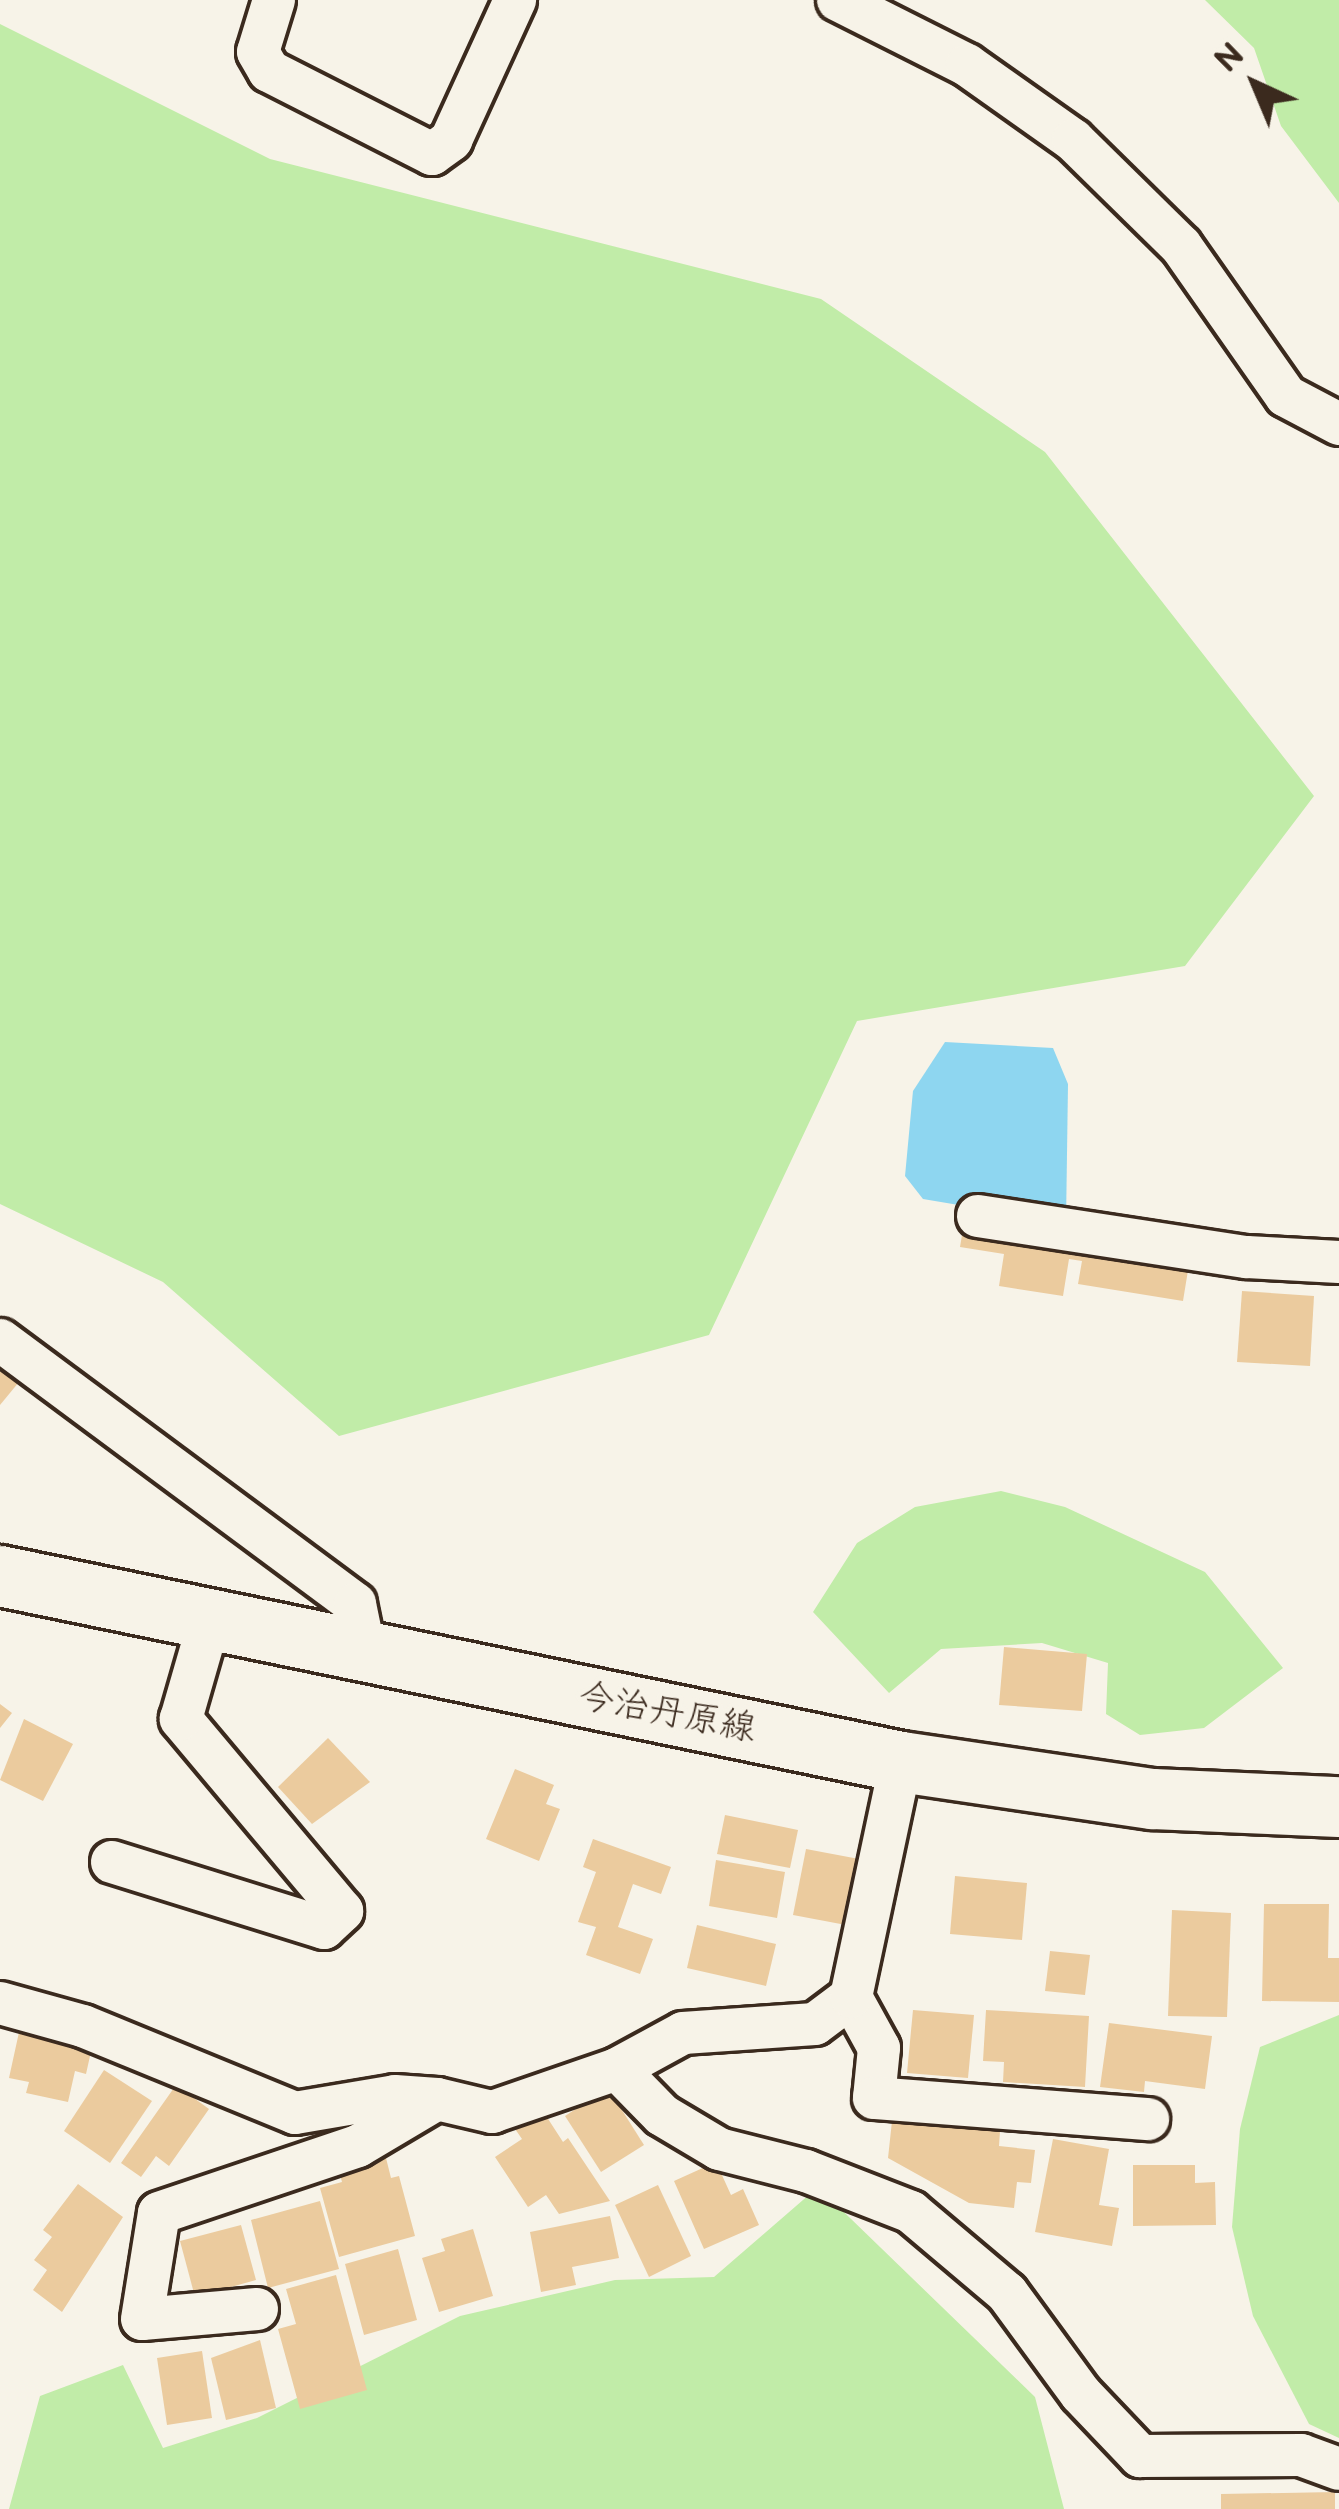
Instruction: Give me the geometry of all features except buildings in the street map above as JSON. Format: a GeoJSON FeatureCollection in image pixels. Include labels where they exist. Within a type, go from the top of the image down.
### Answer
{"type":"FeatureCollection","features":[{"type":"Feature","properties":{"kind":"main road","name":"今治丹原線"},"geometry":{"type":"LineString","coordinates":[[0,1576],[901,1762],[1153,1799],[1339,1807]]}},
{"type":"Feature","properties":{"kind":"street"},"geometry":{"type":"LineString","coordinates":[[274,0],[258,52],[269,71],[432,154],[451,140],[515,0]]}},
{"type":"Feature","properties":{"kind":"street"},"geometry":{"type":"LineString","coordinates":[[838,0],[967,65],[1073,140],[1181,246],[1286,396],[1339,424]]}},
{"type":"Feature","properties":{"kind":"street"},"geometry":{"type":"LineString","coordinates":[[978,1216],[1247,1257],[1339,1262]]}},
{"type":"Feature","properties":{"kind":"street"},"geometry":{"type":"LineString","coordinates":[[0,1340],[355,1604],[364,1648]]}},
{"type":"Feature","properties":{"kind":"street"},"geometry":{"type":"LineString","coordinates":[[112,1862],[324,1928],[342,1911],[182,1719],[209,1622]]}},
{"type":"Feature","properties":{"kind":"street"},"geometry":{"type":"LineString","coordinates":[[0,2002],[83,2026],[295,2113],[394,2096],[437,2099],[492,2112],[617,2068],[683,2033],[815,2024],[851,1996],[901,1762]]}},
{"type":"Feature","properties":{"kind":"street"},"geometry":{"type":"LineString","coordinates":[[851,1996],[879,2048],[874,2098],[1148,2119]]}},
{"type":"Feature","properties":{"kind":"street"},"geometry":{"type":"LineString","coordinates":[[617,2068],[662,2115],[718,2149],[806,2171],[911,2212],[1007,2293],[1081,2394],[1140,2456],[1301,2455],[1339,2469]]}},
{"type":"Feature","properties":{"kind":"street"},"geometry":{"type":"LineString","coordinates":[[257,2309],[142,2319],[159,2213],[358,2146],[437,2099]]}},
{"type":"Feature","properties":{"kind":"green space"},"geometry":{"type":"Polygon","coordinates":[[[1205,0],[1339,0],[1339,203],[1281,126],[1254,48],[1205,0]]]}},
{"type":"Feature","properties":{"kind":"green space"},"geometry":{"type":"Polygon","coordinates":[[[0,24],[270,159],[821,299],[1045,452],[1314,796],[1185,966],[857,1021],[709,1335],[339,1436],[163,1282],[0,1204],[0,24]]]}},
{"type":"Feature","properties":{"kind":"green space"},"geometry":{"type":"Polygon","coordinates":[[[1001,1491],[1065,1507],[1205,1572],[1283,1668],[1204,1728],[1140,1735],[1106,1714],[1108,1663],[1042,1643],[941,1649],[889,1693],[813,1612],[857,1543],[915,1507],[1001,1491]]]}},
{"type":"Feature","properties":{"kind":"green space"},"geometry":{"type":"Polygon","coordinates":[[[1339,2015],[1339,2438],[1309,2424],[1253,2316],[1232,2227],[1240,2129],[1260,2047],[1339,2015]]]}},
{"type":"Feature","properties":{"kind":"green space"},"geometry":{"type":"Polygon","coordinates":[[[818,2187],[1035,2397],[1064,2509],[9,2509],[40,2396],[123,2365],[163,2448],[257,2418],[460,2316],[615,2280],[714,2277],[818,2187]]]}},
{"type":"Feature","properties":{"kind":"water"},"geometry":{"type":"Polygon","coordinates":[[[945,1042],[1053,1048],[1068,1084],[1066,1223],[923,1199],[905,1176],[913,1091],[945,1042]]]}}]}
